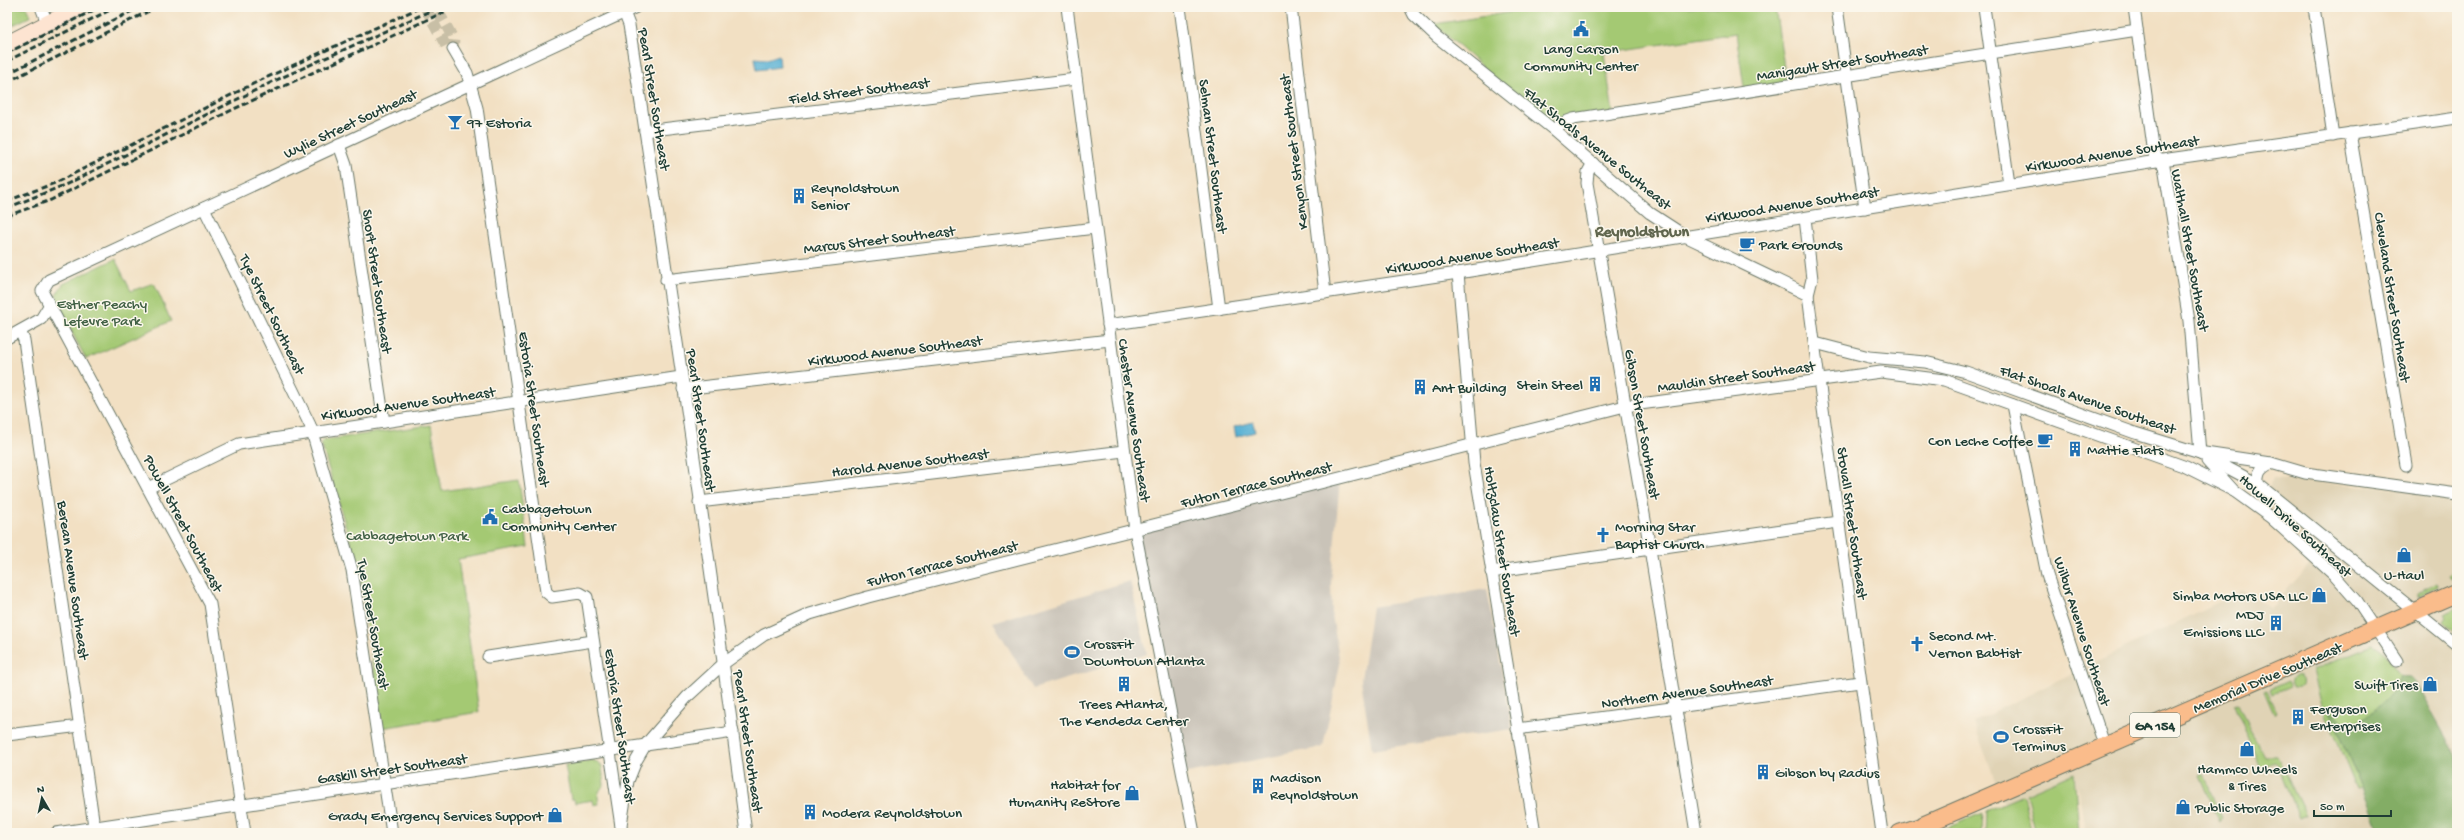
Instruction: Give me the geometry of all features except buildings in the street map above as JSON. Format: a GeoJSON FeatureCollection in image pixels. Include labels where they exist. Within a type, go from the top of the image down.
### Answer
{"type":"FeatureCollection","features":[{"type":"Feature","properties":{"kind":"main road"},"geometry":{"type":"LineString","coordinates":[[7,44],[80,7]]}},
{"type":"Feature","properties":{"kind":"main road","name":"Memorial Drive Southeast"},"geometry":{"type":"LineString","coordinates":[[1900,833],[1926,825],[2377,630],[2457,593]]}},
{"type":"Feature","properties":{"kind":"street"},"geometry":{"type":"LineString","coordinates":[[41,7],[47,23]]}},
{"type":"Feature","properties":{"kind":"street","name":"Wylie Street Southeast"},"geometry":{"type":"LineString","coordinates":[[77,267],[636,7]]}},
{"type":"Feature","properties":{"kind":"street","name":"Chester Avenue Southeast"},"geometry":{"type":"LineString","coordinates":[[1067,7],[1135,530],[1194,833]]}},
{"type":"Feature","properties":{"kind":"street","name":"Selman Street Southeast"},"geometry":{"type":"LineString","coordinates":[[1180,7],[1219,309]]}},
{"type":"Feature","properties":{"kind":"street","name":"Kenyon Street Southeast"},"geometry":{"type":"LineString","coordinates":[[1291,7],[1325,293]]}},
{"type":"Feature","properties":{"kind":"street","name":"Flat Shoals Avenue Southeast"},"geometry":{"type":"LineString","coordinates":[[1410,7],[1414,15],[1437,37],[1554,130],[1650,213],[1687,237],[1808,295]]}},
{"type":"Feature","properties":{"kind":"street"},"geometry":{"type":"LineString","coordinates":[[1838,7],[1865,208]]}},
{"type":"Feature","properties":{"kind":"street"},"geometry":{"type":"LineString","coordinates":[[1984,7],[2009,184]]}},
{"type":"Feature","properties":{"kind":"street","name":"Walthall Street Southeast"},"geometry":{"type":"LineString","coordinates":[[2134,7],[2154,154],[2164,166],[2189,321],[2200,453]]}},
{"type":"Feature","properties":{"kind":"street"},"geometry":{"type":"LineString","coordinates":[[2314,7],[2333,136]]}},
{"type":"Feature","properties":{"kind":"street","name":"Pearl Street Southeast"},"geometry":{"type":"LineString","coordinates":[[624,12],[629,25],[645,131],[723,664],[746,833]]}},
{"type":"Feature","properties":{"kind":"street","name":"Manigault Street Southeast"},"geometry":{"type":"LineString","coordinates":[[1554,130],[1573,119],[2137,30]]}},
{"type":"Feature","properties":{"kind":"street","name":"Estoria Street Southeast"},"geometry":{"type":"LineString","coordinates":[[453,49],[471,84],[477,108],[546,592],[552,597],[580,593],[585,594],[621,829]]}},
{"type":"Feature","properties":{"kind":"street","name":"Field Street Southeast"},"geometry":{"type":"LineString","coordinates":[[645,131],[1076,79]]}},
{"type":"Feature","properties":{"kind":"street","name":"Kirkwood Avenue Southeast"},"geometry":{"type":"LineString","coordinates":[[1108,325],[1458,273],[2009,184],[2457,118]]}},
{"type":"Feature","properties":{"kind":"street","name":"Cleveland Street Southeast"},"geometry":{"type":"LineString","coordinates":[[2350,133],[2406,465]]}},
{"type":"Feature","properties":{"kind":"street","name":"Short Street Southeast"},"geometry":{"type":"LineString","coordinates":[[339,145],[346,165],[384,422]]}},
{"type":"Feature","properties":{"kind":"street","name":"Gibson Street Southeast"},"geometry":{"type":"LineString","coordinates":[[1593,163],[1587,183],[1650,549],[1696,833]]}},
{"type":"Feature","properties":{"kind":"street","name":"Tye Street Southeast"},"geometry":{"type":"LineString","coordinates":[[204,208],[312,432],[352,570],[392,833]]}},
{"type":"Feature","properties":{"kind":"street","name":"Stovall Street Southeast"},"geometry":{"type":"LineString","coordinates":[[1804,218],[1812,279],[1808,295],[1860,682],[1882,833]]}},
{"type":"Feature","properties":{"kind":"street","name":"Marcus Street Southeast"},"geometry":{"type":"LineString","coordinates":[[666,280],[1095,228]]}},
{"type":"Feature","properties":{"kind":"street","name":"Powell Street Southeast"},"geometry":{"type":"LineString","coordinates":[[77,267],[49,280],[42,291],[210,604],[245,833]]}},
{"type":"Feature","properties":{"kind":"street","name":"Holtzclaw Street Southeast"},"geometry":{"type":"LineString","coordinates":[[1458,273],[1472,444],[1491,572],[1534,833]]}},
{"type":"Feature","properties":{"kind":"street"},"geometry":{"type":"LineString","coordinates":[[7,338],[42,319],[49,306]]}},
{"type":"Feature","properties":{"kind":"street","name":"Berean Avenue Southeast"},"geometry":{"type":"LineString","coordinates":[[20,331],[24,340],[95,831]]}},
{"type":"Feature","properties":{"kind":"street","name":"Kirkwood Avenue Southeast"},"geometry":{"type":"LineString","coordinates":[[683,389],[1110,340]]}},
{"type":"Feature","properties":{"kind":"street","name":"Flat Shoals Avenue Southeast"},"geometry":{"type":"LineString","coordinates":[[1815,343],[1869,357],[1925,362],[1966,372],[2135,433],[2200,453],[2215,466],[2258,484],[2457,645]]}},
{"type":"Feature","properties":{"kind":"street","name":"Flat Shoals Avenue Southeast"},"geometry":{"type":"LineString","coordinates":[[1881,372],[1925,362]]}},
{"type":"Feature","properties":{"kind":"street","name":"Mauldin Street Southeast"},"geometry":{"type":"LineString","coordinates":[[1370,470],[1625,406],[1881,372],[1944,380],[2013,405]]}},
{"type":"Feature","properties":{"kind":"street","name":"Kirkwood Avenue Southeast"},"geometry":{"type":"LineString","coordinates":[[148,488],[239,444],[681,377]]}},
{"type":"Feature","properties":{"kind":"street","name":"Flat Shoals Avenue Southeast"},"geometry":{"type":"LineString","coordinates":[[2013,405],[2186,467],[2234,491]]}},
{"type":"Feature","properties":{"kind":"street","name":"Wilbur Avenue Southeast"},"geometry":{"type":"LineString","coordinates":[[2013,405],[2047,575],[2105,747]]}},
{"type":"Feature","properties":{"kind":"street","name":"Harold Avenue Southeast"},"geometry":{"type":"LineString","coordinates":[[699,502],[1124,451]]}},
{"type":"Feature","properties":{"kind":"street"},"geometry":{"type":"LineString","coordinates":[[2200,453],[2251,459],[2271,463],[2305,474],[2457,494]]}},
{"type":"Feature","properties":{"kind":"street"},"geometry":{"type":"LineString","coordinates":[[2186,467],[2215,466],[2251,459]]}},
{"type":"Feature","properties":{"kind":"street"},"geometry":{"type":"LineString","coordinates":[[2258,484],[2257,474],[2261,468],[2271,463]]}},
{"type":"Feature","properties":{"kind":"street","name":"Howell Drive Southeast"},"geometry":{"type":"LineString","coordinates":[[2215,466],[2234,491],[2270,517],[2334,575],[2357,601],[2398,661]]}},
{"type":"Feature","properties":{"kind":"street","name":"Fulton Terrace Southeast"},"geometry":{"type":"LineString","coordinates":[[621,829],[628,782],[646,744],[687,697],[723,664],[764,635],[810,614],[868,597],[1370,470]]}},
{"type":"Feature","properties":{"kind":"street"},"geometry":{"type":"LineString","coordinates":[[1491,572],[1838,522]]}},
{"type":"Feature","properties":{"kind":"street"},"geometry":{"type":"LineString","coordinates":[[488,657],[593,641]]}},
{"type":"Feature","properties":{"kind":"street","name":"Northern Avenue Southeast"},"geometry":{"type":"LineString","coordinates":[[1517,729],[1860,682]]}},
{"type":"Feature","properties":{"kind":"street"},"geometry":{"type":"LineString","coordinates":[[7,735],[80,726]]}},
{"type":"Feature","properties":{"kind":"street","name":"Gaskill Street Southeast"},"geometry":{"type":"LineString","coordinates":[[56,833],[95,831],[241,806],[732,732]]}},
{"type":"Feature","properties":{"kind":"shaded area"},"geometry":{"type":"Polygon","coordinates":[[[2273,478],[2457,494],[2457,833],[2087,833],[2074,773],[2004,803],[1973,722],[2243,590],[2270,608],[2315,559],[2259,509],[2273,478]]]}},
{"type":"Feature","properties":{"kind":"shaded area"},"geometry":{"type":"Polygon","coordinates":[[[1340,479],[1331,584],[1332,615],[1340,664],[1323,747],[1182,774],[1136,530],[1340,479]]]}},
{"type":"Feature","properties":{"kind":"shaded area"},"geometry":{"type":"Polygon","coordinates":[[[1130,581],[1147,654],[1033,689],[993,622],[1130,581]]]}},
{"type":"Feature","properties":{"kind":"shaded area"},"geometry":{"type":"Polygon","coordinates":[[[1487,589],[1512,729],[1372,750],[1361,680],[1372,607],[1487,589]]]}},
{"type":"Feature","properties":{"kind":"green space"},"geometry":{"type":"Polygon","coordinates":[[[10,7],[27,7],[31,16],[7,28],[7,12],[10,7]]]}},
{"type":"Feature","properties":{"kind":"green space"},"geometry":{"type":"Polygon","coordinates":[[[1546,7],[1775,7],[1787,88],[1745,94],[1736,33],[1604,53],[1613,113],[1545,123],[1434,24],[1546,7]]]}},
{"type":"Feature","properties":{"kind":"green space","name":"Esther Peachy Lefevre Park"},"geometry":{"type":"Polygon","coordinates":[[[115,259],[131,291],[154,283],[171,321],[86,359],[58,306],[56,295],[63,284],[115,259]]]}},
{"type":"Feature","properties":{"kind":"green space","name":"Cabbagetown Park"},"geometry":{"type":"Polygon","coordinates":[[[431,425],[442,491],[519,480],[528,547],[458,559],[479,712],[382,728],[358,568],[321,443],[324,440],[431,425]]]}},
{"type":"Feature","properties":{"kind":"green space"},"geometry":{"type":"Polygon","coordinates":[[[2454,555],[2457,555],[2457,576],[2451,579],[2449,575],[2455,572],[2454,555]]]}},
{"type":"Feature","properties":{"kind":"green space"},"geometry":{"type":"Polygon","coordinates":[[[2437,583],[2438,587],[2418,597],[2418,594],[2437,583]]]}},
{"type":"Feature","properties":{"kind":"green space"},"geometry":{"type":"Polygon","coordinates":[[[2457,608],[2457,635],[2444,621],[2447,617],[2445,614],[2457,608]]]}},
{"type":"Feature","properties":{"kind":"green space"},"geometry":{"type":"Polygon","coordinates":[[[2373,645],[2381,650],[2400,675],[2394,692],[2368,716],[2349,728],[2329,709],[2362,789],[2357,790],[2320,699],[2313,670],[2373,645]]]}},
{"type":"Feature","properties":{"kind":"green space"},"geometry":{"type":"Polygon","coordinates":[[[2400,675],[2411,676],[2457,757],[2457,833],[2380,833],[2329,707],[2349,728],[2368,716],[2394,692],[2400,675]]]}},
{"type":"Feature","properties":{"kind":"green space"},"geometry":{"type":"Polygon","coordinates":[[[2295,677],[2299,677],[2301,678],[2301,686],[2295,687],[2292,684],[2292,680],[2295,677]]]}},
{"type":"Feature","properties":{"kind":"green space"},"geometry":{"type":"Polygon","coordinates":[[[2288,681],[2291,687],[2272,694],[2270,689],[2288,681]]]}},
{"type":"Feature","properties":{"kind":"green space"},"geometry":{"type":"Polygon","coordinates":[[[2267,690],[2277,712],[2274,714],[2264,691],[2267,690]]]}},
{"type":"Feature","properties":{"kind":"green space"},"geometry":{"type":"Polygon","coordinates":[[[2238,703],[2249,728],[2265,756],[2277,756],[2306,816],[2299,819],[2277,765],[2274,762],[2261,768],[2234,704],[2238,703]]]}},
{"type":"Feature","properties":{"kind":"green space"},"geometry":{"type":"Polygon","coordinates":[[[593,760],[602,766],[604,785],[598,794],[599,804],[594,805],[593,800],[575,803],[574,799],[571,799],[565,765],[593,760]]]}},
{"type":"Feature","properties":{"kind":"green space"},"geometry":{"type":"Polygon","coordinates":[[[2074,773],[2079,833],[2036,833],[2026,794],[2074,773]]]}},
{"type":"Feature","properties":{"kind":"green space"},"geometry":{"type":"Polygon","coordinates":[[[2204,773],[2222,818],[2220,822],[2200,775],[2204,773]]]}},
{"type":"Feature","properties":{"kind":"green space"},"geometry":{"type":"Polygon","coordinates":[[[2023,795],[2032,833],[1985,833],[1986,811],[2023,795]]]}},
{"type":"Feature","properties":{"kind":"green space"},"geometry":{"type":"Polygon","coordinates":[[[1982,813],[1981,833],[1935,833],[1982,813]]]}},
{"type":"Feature","properties":{"kind":"water"},"geometry":{"type":"Polygon","coordinates":[[[779,55],[780,67],[757,70],[755,58],[767,59],[779,55]]]}},
{"type":"Feature","properties":{"kind":"water"},"geometry":{"type":"Polygon","coordinates":[[[1253,422],[1255,432],[1236,437],[1234,427],[1253,422]]]}},
{"type":"Feature","properties":{"kind":"tunnel"},"geometry":{"type":"LineString","coordinates":[[425,7],[446,46],[453,49],[454,40],[436,7]]}},
{"type":"Feature","properties":{"kind":"railway"},"geometry":{"type":"LineString","coordinates":[[7,53],[100,7]]}},
{"type":"Feature","properties":{"kind":"railway"},"geometry":{"type":"LineString","coordinates":[[7,61],[116,7]]}},
{"type":"Feature","properties":{"kind":"railway"},"geometry":{"type":"LineString","coordinates":[[7,74],[140,7]]}},
{"type":"Feature","properties":{"kind":"railway"},"geometry":{"type":"LineString","coordinates":[[7,82],[157,7]]}},
{"type":"Feature","properties":{"kind":"railway"},"geometry":{"type":"LineString","coordinates":[[7,201],[55,183],[259,81],[421,7]]}},
{"type":"Feature","properties":{"kind":"railway"},"geometry":{"type":"LineString","coordinates":[[7,208],[67,184],[272,82],[439,7]]}},
{"type":"Feature","properties":{"kind":"railway"},"geometry":{"type":"LineString","coordinates":[[7,216],[51,200],[234,109],[455,7]]}},
{"type":"Feature","properties":{"kind":"place","name":"Lang Carson Community Center"},"geometry":{"type":"Point","coordinates":[1581,29]}},
{"type":"Feature","properties":{"kind":"place","name":"97 Estoria"},"geometry":{"type":"Point","coordinates":[455,122]}},
{"type":"Feature","properties":{"kind":"place","name":"Reynoldstown Senior"},"geometry":{"type":"Point","coordinates":[799,196]}},
{"type":"Feature","properties":{"kind":"place","name":"Park Grounds"},"geometry":{"type":"Point","coordinates":[1747,244]}},
{"type":"Feature","properties":{"kind":"place","name":"Stein Steel"},"geometry":{"type":"Point","coordinates":[1595,384]}},
{"type":"Feature","properties":{"kind":"place","name":"Ant Building"},"geometry":{"type":"Point","coordinates":[1420,387]}},
{"type":"Feature","properties":{"kind":"place","name":"Con Leche Coffee"},"geometry":{"type":"Point","coordinates":[2045,440]}},
{"type":"Feature","properties":{"kind":"place","name":"Mattie Flats"},"geometry":{"type":"Point","coordinates":[2075,449]}},
{"type":"Feature","properties":{"kind":"place","name":"Cabbagetown Community Center"},"geometry":{"type":"Point","coordinates":[490,517]}},
{"type":"Feature","properties":{"kind":"place","name":"Morning Star Baptist Church"},"geometry":{"type":"Point","coordinates":[1603,535]}},
{"type":"Feature","properties":{"kind":"place","name":"U-Haul"},"geometry":{"type":"Point","coordinates":[2404,555]}},
{"type":"Feature","properties":{"kind":"place","name":"Simba Motors USA LLC"},"geometry":{"type":"Point","coordinates":[2319,595]}},
{"type":"Feature","properties":{"kind":"place","name":"MDJ Emissions LLC"},"geometry":{"type":"Point","coordinates":[2276,623]}},
{"type":"Feature","properties":{"kind":"place","name":"Second Mt. Vernon Babtist"},"geometry":{"type":"Point","coordinates":[1917,644]}},
{"type":"Feature","properties":{"kind":"place","name":"CrossFit Downtown Atlanta"},"geometry":{"type":"Point","coordinates":[1072,652]}},
{"type":"Feature","properties":{"kind":"place","name":"Trees Atlanta, The Kendeda Center"},"geometry":{"type":"Point","coordinates":[1124,684]}},
{"type":"Feature","properties":{"kind":"place","name":"Swift Tires"},"geometry":{"type":"Point","coordinates":[2430,684]}},
{"type":"Feature","properties":{"kind":"place","name":"Ferguson Enterprises"},"geometry":{"type":"Point","coordinates":[2298,717]}},
{"type":"Feature","properties":{"kind":"place","name":"CrossFit Terminus"},"geometry":{"type":"Point","coordinates":[2001,737]}},
{"type":"Feature","properties":{"kind":"place","name":"Hammco Wheels & Tires"},"geometry":{"type":"Point","coordinates":[2247,749]}},
{"type":"Feature","properties":{"kind":"place","name":"Gibson by Radius"},"geometry":{"type":"Point","coordinates":[1763,772]}},
{"type":"Feature","properties":{"kind":"place","name":"Madison Reynoldstown"},"geometry":{"type":"Point","coordinates":[1258,786]}},
{"type":"Feature","properties":{"kind":"place","name":"Habitat for Humanity ReStore"},"geometry":{"type":"Point","coordinates":[1132,793]}},
{"type":"Feature","properties":{"kind":"place","name":"Public Storage"},"geometry":{"type":"Point","coordinates":[2183,807]}},
{"type":"Feature","properties":{"kind":"place","name":"Modera Reynoldstown"},"geometry":{"type":"Point","coordinates":[810,812]}},
{"type":"Feature","properties":{"kind":"place","name":"Grady Emergency Services Support"},"geometry":{"type":"Point","coordinates":[555,815]}},
{"type":"Feature","properties":{"kind":"district","name":"Reynoldstown"},"geometry":{"type":"Point","coordinates":[1642,230]}}]}
